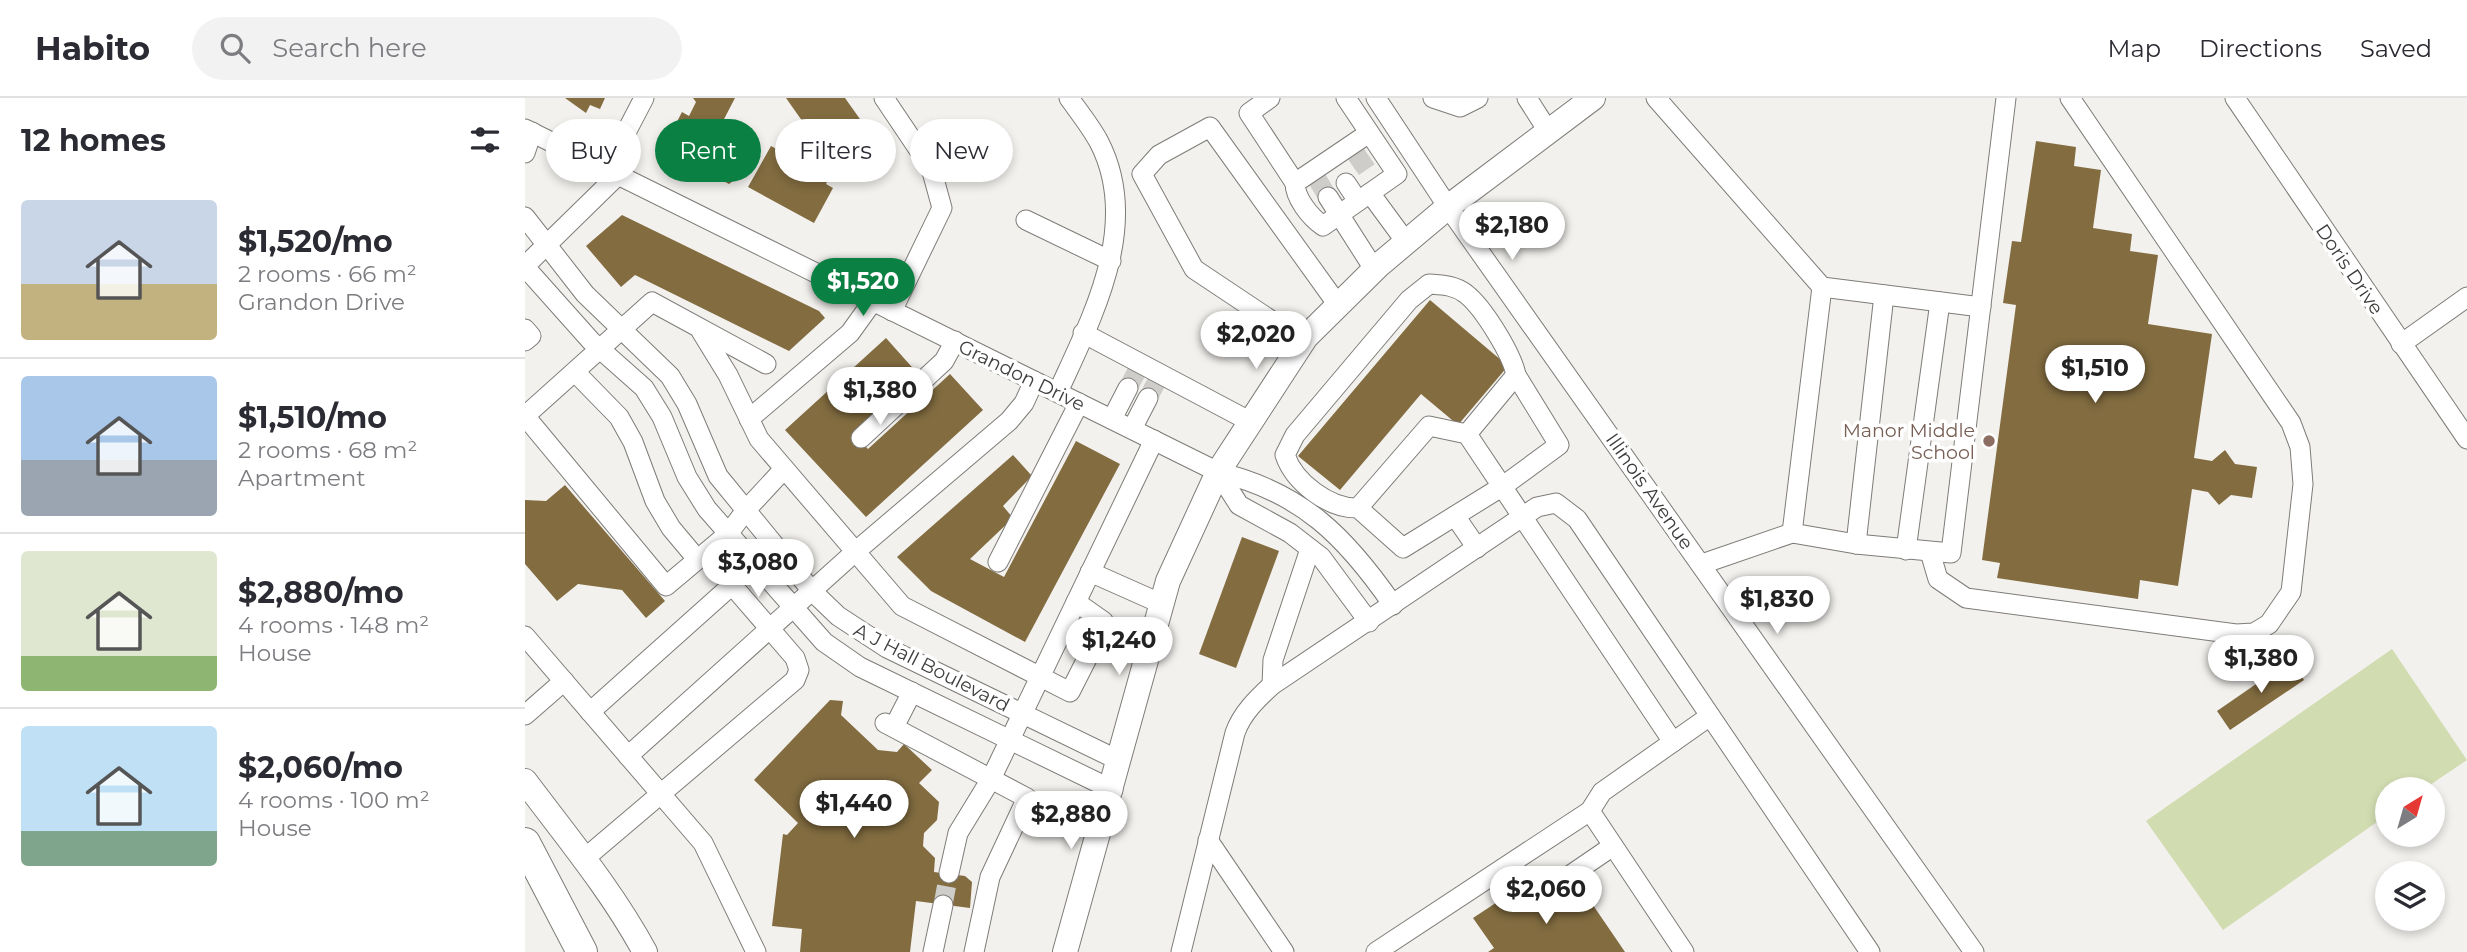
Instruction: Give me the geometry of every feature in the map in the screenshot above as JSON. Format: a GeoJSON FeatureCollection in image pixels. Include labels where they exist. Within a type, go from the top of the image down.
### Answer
{"type":"FeatureCollection","features":[{"type":"Feature","properties":{"kind":"highway"},"geometry":{"type":"LineString","coordinates":[[525,843],[582,952]]}},
{"type":"Feature","properties":{"kind":"main road"},"geometry":{"type":"LineString","coordinates":[[1065,952],[1168,581],[1219,472],[1303,341],[1374,269],[1448,206],[1593,98]]}},
{"type":"Feature","properties":{"kind":"main road"},"geometry":{"type":"LineString","coordinates":[[525,782],[630,924],[645,952]]}},
{"type":"Feature","properties":{"kind":"street"},"geometry":{"type":"LineString","coordinates":[[635,119],[644,98]]}},
{"type":"Feature","properties":{"kind":"street"},"geometry":{"type":"LineString","coordinates":[[884,98],[931,168],[942,208],[893,311]]}},
{"type":"Feature","properties":{"kind":"street"},"geometry":{"type":"LineString","coordinates":[[1058,392],[1111,261],[1115,230],[1109,173],[1099,143],[1069,98]]}},
{"type":"Feature","properties":{"kind":"street"},"geometry":{"type":"LineString","coordinates":[[1270,98],[1245,105],[1294,183],[1295,191],[1313,219],[1323,226],[1368,188],[1397,174],[1346,98]]}},
{"type":"Feature","properties":{"kind":"street"},"geometry":{"type":"LineString","coordinates":[[1433,98],[1460,107],[1478,98]]}},
{"type":"Feature","properties":{"kind":"street"},"geometry":{"type":"LineString","coordinates":[[1527,98],[1548,131]]}},
{"type":"Feature","properties":{"kind":"street"},"geometry":{"type":"LineString","coordinates":[[1656,98],[1822,287],[1981,307]]}},
{"type":"Feature","properties":{"kind":"street"},"geometry":{"type":"LineString","coordinates":[[1702,564],[1793,533],[1856,544],[1951,553],[2006,98]]}},
{"type":"Feature","properties":{"kind":"street"},"geometry":{"type":"LineString","coordinates":[[1930,552],[1938,579],[1965,598],[2236,634],[2254,633],[2269,624],[2291,592],[2303,484],[2300,447],[2291,423],[2070,98]]}},
{"type":"Feature","properties":{"kind":"street"},"geometry":{"type":"LineString","coordinates":[[1294,183],[1337,170],[1384,101]]}},
{"type":"Feature","properties":{"kind":"street","name":"Illinois Avenue"},"geometry":{"type":"LineString","coordinates":[[1384,101],[1448,206],[1974,952]]}},
{"type":"Feature","properties":{"kind":"street","name":"Doris Drive"},"geometry":{"type":"LineString","coordinates":[[2242,101],[2401,344],[2467,439]]}},
{"type":"Feature","properties":{"kind":"street"},"geometry":{"type":"LineString","coordinates":[[1303,341],[1194,270],[1142,174],[1159,155],[1210,127],[1338,305]]}},
{"type":"Feature","properties":{"kind":"street"},"geometry":{"type":"LineString","coordinates":[[525,153],[528,130]]}},
{"type":"Feature","properties":{"kind":"street","name":"Grandon Drive"},"geometry":{"type":"LineString","coordinates":[[528,130],[546,139]]}},
{"type":"Feature","properties":{"kind":"street"},"geometry":{"type":"LineString","coordinates":[[1337,170],[1368,188],[1406,242]]}},
{"type":"Feature","properties":{"kind":"street"},"geometry":{"type":"LineString","coordinates":[[547,248],[604,182]]}},
{"type":"Feature","properties":{"kind":"street","name":"Grandon Drive"},"geometry":{"type":"LineString","coordinates":[[633,182],[1219,472],[1256,481],[1318,518],[1343,539],[1393,606]]}},
{"type":"Feature","properties":{"kind":"street"},"geometry":{"type":"LineString","coordinates":[[1328,197],[1374,269]]}},
{"type":"Feature","properties":{"kind":"street","name":"A J Hall Boulevard"},"geometry":{"type":"LineString","coordinates":[[525,217],[547,248],[620,330],[642,346],[670,376],[687,404],[718,476],[812,591],[838,616],[869,638],[1120,761]]}},
{"type":"Feature","properties":{"kind":"street"},"geometry":{"type":"LineString","coordinates":[[1026,220],[1111,261]]}},
{"type":"Feature","properties":{"kind":"street","name":"A J Hall Boulevard"},"geometry":{"type":"LineString","coordinates":[[547,248],[525,267],[602,350],[644,388],[662,417],[687,477],[707,509],[824,642],[860,667],[1112,790]]}},
{"type":"Feature","properties":{"kind":"street"},"geometry":{"type":"LineString","coordinates":[[1429,284],[1447,285],[1467,294],[1514,363],[1516,375],[1559,445],[1503,486],[1403,548],[1358,508],[1347,508],[1330,502],[1293,472],[1285,455],[1295,435],[1409,300],[1429,284]]}},
{"type":"Feature","properties":{"kind":"street"},"geometry":{"type":"LineString","coordinates":[[1793,533],[1822,287]]}},
{"type":"Feature","properties":{"kind":"street"},"geometry":{"type":"LineString","coordinates":[[1856,544],[1884,295]]}},
{"type":"Feature","properties":{"kind":"street"},"geometry":{"type":"LineString","coordinates":[[2401,344],[2467,297]]}},
{"type":"Feature","properties":{"kind":"street"},"geometry":{"type":"LineString","coordinates":[[749,419],[850,333],[873,301]]}},
{"type":"Feature","properties":{"kind":"street"},"geometry":{"type":"LineString","coordinates":[[766,364],[652,302],[602,350],[525,416],[666,586],[728,534],[745,510],[785,470]]}},
{"type":"Feature","properties":{"kind":"street"},"geometry":{"type":"LineString","coordinates":[[1906,550],[1940,302]]}},
{"type":"Feature","properties":{"kind":"street"},"geometry":{"type":"LineString","coordinates":[[699,328],[729,375],[759,439],[902,606],[1070,691],[1100,633],[1103,621],[1076,602]]}},
{"type":"Feature","properties":{"kind":"street"},"geometry":{"type":"LineString","coordinates":[[525,330],[531,336],[525,341]]}},
{"type":"Feature","properties":{"kind":"street"},"geometry":{"type":"LineString","coordinates":[[1083,334],[1135,374],[1155,385],[1251,422]]}},
{"type":"Feature","properties":{"kind":"street"},"geometry":{"type":"LineString","coordinates":[[861,438],[944,361],[955,341]]}},
{"type":"Feature","properties":{"kind":"street"},"geometry":{"type":"LineString","coordinates":[[576,373],[619,417],[633,442],[655,501],[671,528],[697,559]]}},
{"type":"Feature","properties":{"kind":"street"},"geometry":{"type":"LineString","coordinates":[[1112,419],[1135,374]]}},
{"type":"Feature","properties":{"kind":"street"},"geometry":{"type":"LineString","coordinates":[[1467,434],[1516,375]]}},
{"type":"Feature","properties":{"kind":"street"},"geometry":{"type":"LineString","coordinates":[[628,756],[855,552],[1009,421],[1024,403],[1034,381]]}},
{"type":"Feature","properties":{"kind":"street"},"geometry":{"type":"LineString","coordinates":[[1132,429],[1155,385]]}},
{"type":"Feature","properties":{"kind":"street"},"geometry":{"type":"LineString","coordinates":[[998,562],[1079,403]]}},
{"type":"Feature","properties":{"kind":"street"},"geometry":{"type":"LineString","coordinates":[[1358,508],[1429,426],[1467,434],[1673,742]]}},
{"type":"Feature","properties":{"kind":"street"},"geometry":{"type":"LineString","coordinates":[[1021,713],[1154,440]]}},
{"type":"Feature","properties":{"kind":"street"},"geometry":{"type":"LineString","coordinates":[[1219,472],[1239,505],[1290,533],[1310,549],[1340,580],[1369,622]]}},
{"type":"Feature","properties":{"kind":"street"},"geometry":{"type":"LineString","coordinates":[[1181,952],[1240,720],[1272,685],[1523,516],[1556,503],[1566,507],[1870,952]]}},
{"type":"Feature","properties":{"kind":"street"},"geometry":{"type":"LineString","coordinates":[[1455,516],[1477,548]]}},
{"type":"Feature","properties":{"kind":"street"},"geometry":{"type":"LineString","coordinates":[[1272,685],[1273,660],[1310,549]]}},
{"type":"Feature","properties":{"kind":"street"},"geometry":{"type":"LineString","coordinates":[[1090,572],[1162,604]]}},
{"type":"Feature","properties":{"kind":"street"},"geometry":{"type":"LineString","coordinates":[[584,859],[795,680],[799,670],[795,659],[732,585],[590,712]]}},
{"type":"Feature","properties":{"kind":"street"},"geometry":{"type":"LineString","coordinates":[[525,636],[703,843],[756,952]]}},
{"type":"Feature","properties":{"kind":"street"},"geometry":{"type":"LineString","coordinates":[[525,715],[564,681]]}},
{"type":"Feature","properties":{"kind":"street"},"geometry":{"type":"LineString","coordinates":[[912,692],[889,725],[1027,798],[990,877],[974,952]]}},
{"type":"Feature","properties":{"kind":"street","name":"A J Hall Boulevard"},"geometry":{"type":"LineString","coordinates":[[1009,740],[1021,713]]}},
{"type":"Feature","properties":{"kind":"street"},"geometry":{"type":"LineString","coordinates":[[1376,952],[1590,811],[1602,792],[1710,716]]}},
{"type":"Feature","properties":{"kind":"street"},"geometry":{"type":"LineString","coordinates":[[949,873],[958,833],[991,779],[1009,740]]}},
{"type":"Feature","properties":{"kind":"street"},"geometry":{"type":"LineString","coordinates":[[1590,811],[1684,952]]}},
{"type":"Feature","properties":{"kind":"street"},"geometry":{"type":"LineString","coordinates":[[1208,840],[1284,952]]}},
{"type":"Feature","properties":{"kind":"street"},"geometry":{"type":"LineString","coordinates":[[1547,891],[1613,846]]}},
{"type":"Feature","properties":{"kind":"street"},"geometry":{"type":"LineString","coordinates":[[933,952],[943,905]]}},
{"type":"Feature","properties":{"kind":"green space"},"geometry":{"type":"Polygon","coordinates":[[[2392,649],[2467,760],[2442,777],[2375,777],[2375,823],[2223,930],[2146,821],[2392,649]]]}},
{"type":"Feature","properties":{"kind":"building"},"geometry":{"type":"Polygon","coordinates":[[[565,98],[605,98],[600,109],[590,105],[586,113],[565,98]]]}},
{"type":"Feature","properties":{"kind":"building"},"geometry":{"type":"Polygon","coordinates":[[[693,98],[735,98],[724,119],[678,119],[682,112],[689,116],[696,102],[693,98]]]}},
{"type":"Feature","properties":{"kind":"building"},"geometry":{"type":"Polygon","coordinates":[[[786,98],[845,98],[860,119],[801,119],[786,98]]]}},
{"type":"Feature","properties":{"kind":"building","name":"Manor Middle School"},"geometry":{"type":"Polygon","coordinates":[[[2036,141],[2076,147],[2074,166],[2101,170],[2093,228],[2132,234],[2130,251],[2158,255],[2148,324],[2212,334],[2194,458],[2212,461],[2225,450],[2235,464],[2257,467],[2252,498],[2231,495],[2219,505],[2208,492],[2192,489],[2178,586],[2140,580],[2138,599],[1997,578],[2000,563],[1982,560],[2016,305],[2003,303],[2012,241],[2021,242],[2036,141]]]}},
{"type":"Feature","properties":{"kind":"building"},"geometry":{"type":"Polygon","coordinates":[[[771,146],[775,148],[775,182],[827,182],[826,184],[833,188],[814,223],[748,187],[751,182],[761,182],[761,164],[771,146]]]}},
{"type":"Feature","properties":{"kind":"building"},"geometry":{"type":"Polygon","coordinates":[[[622,215],[819,311],[825,318],[789,351],[635,275],[621,287],[586,246],[622,215]]]}},
{"type":"Feature","properties":{"kind":"building"},"geometry":{"type":"Polygon","coordinates":[[[1430,300],[1508,366],[1458,425],[1421,394],[1340,490],[1298,456],[1430,300]]]}},
{"type":"Feature","properties":{"kind":"building"},"geometry":{"type":"Polygon","coordinates":[[[886,338],[919,375],[854,434],[868,449],[950,374],[983,410],[866,517],[785,430],[886,338]]]}},
{"type":"Feature","properties":{"kind":"building"},"geometry":{"type":"Polygon","coordinates":[[[1076,441],[1120,464],[1025,642],[931,591],[897,557],[1013,455],[1032,476],[1003,506],[1013,518],[970,559],[1004,577],[1076,441]]]}},
{"type":"Feature","properties":{"kind":"building"},"geometry":{"type":"Polygon","coordinates":[[[565,485],[665,601],[646,618],[622,590],[578,584],[557,601],[525,564],[525,500],[546,501],[565,485]]]}},
{"type":"Feature","properties":{"kind":"building"},"geometry":{"type":"Polygon","coordinates":[[[1242,537],[1279,551],[1236,668],[1199,654],[1242,537]]]}},
{"type":"Feature","properties":{"kind":"building"},"geometry":{"type":"Polygon","coordinates":[[[2291,660],[2304,680],[2230,730],[2217,711],[2291,660]]]}},
{"type":"Feature","properties":{"kind":"building"},"geometry":{"type":"Polygon","coordinates":[[[830,700],[843,701],[841,715],[878,750],[897,752],[904,744],[932,770],[919,783],[939,802],[937,820],[924,833],[923,846],[935,858],[934,872],[965,876],[972,882],[970,908],[916,901],[910,952],[800,952],[802,929],[772,926],[783,834],[787,835],[798,823],[754,780],[830,700]]]}},
{"type":"Feature","properties":{"kind":"building"},"geometry":{"type":"Polygon","coordinates":[[[1526,883],[1547,913],[1582,889],[1625,952],[1488,952],[1494,948],[1473,918],[1526,883]]]}},
{"type":"Feature","properties":{"kind":"tunnel"},"geometry":{"type":"LineString","coordinates":[[1356,154],[1367,170]]}},
{"type":"Feature","properties":{"kind":"tunnel"},"geometry":{"type":"LineString","coordinates":[[1317,179],[1328,197]]}},
{"type":"Feature","properties":{"kind":"tunnel"},"geometry":{"type":"LineString","coordinates":[[1128,388],[1137,371]]}},
{"type":"Feature","properties":{"kind":"tunnel"},"geometry":{"type":"LineString","coordinates":[[1148,398],[1157,381]]}},
{"type":"Feature","properties":{"kind":"tunnel"},"geometry":{"type":"LineString","coordinates":[[943,905],[949,873]]}},
{"type":"Feature","properties":{"kind":"place","name":"Manor Middle School"},"geometry":{"type":"Point","coordinates":[1989,441]}}]}
